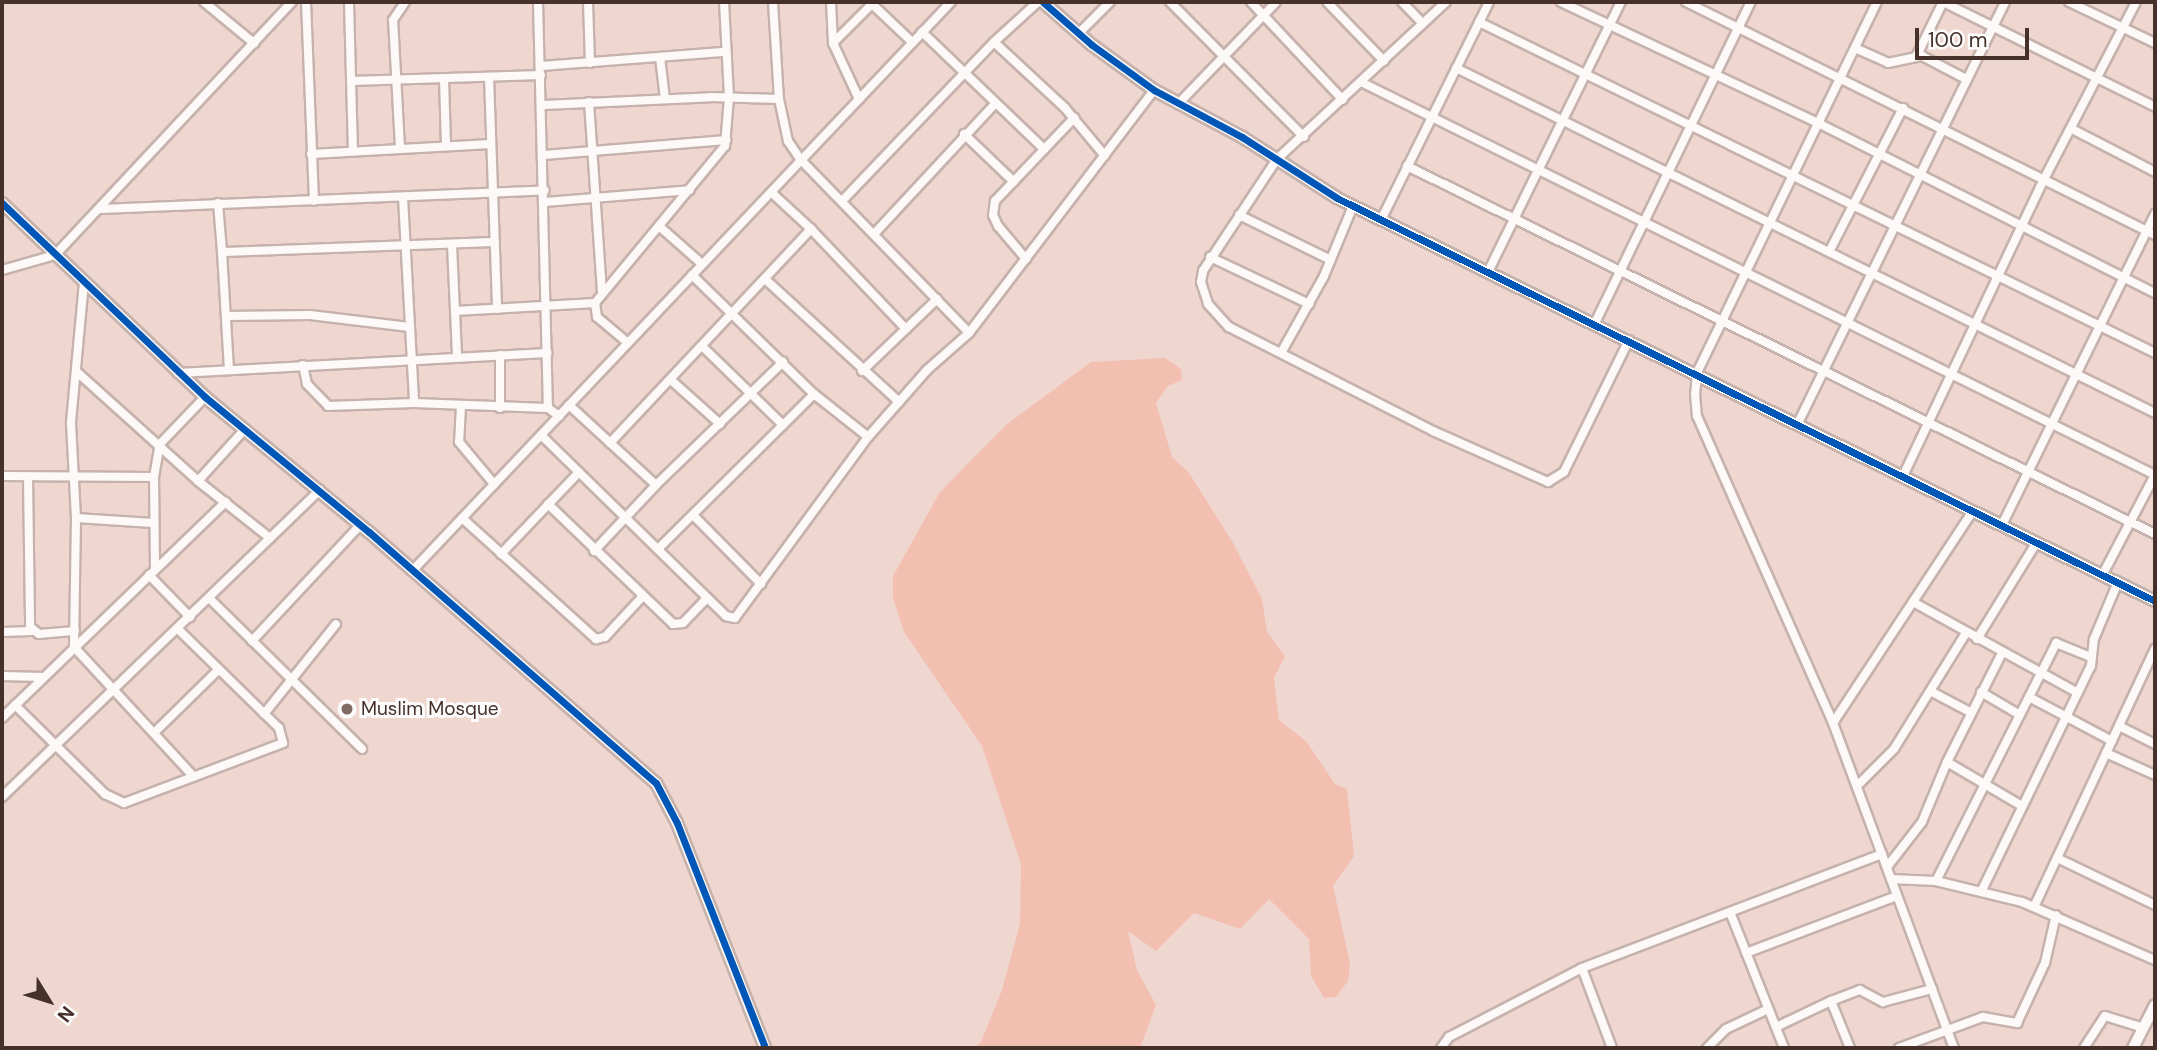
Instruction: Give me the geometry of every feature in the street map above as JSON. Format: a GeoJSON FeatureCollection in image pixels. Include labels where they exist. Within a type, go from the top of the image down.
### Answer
{"type":"FeatureCollection","features":[{"type":"Feature","properties":{"kind":"street"},"geometry":{"type":"LineString","coordinates":[[204,2],[254,43]]}},
{"type":"Feature","properties":{"kind":"street"},"geometry":{"type":"LineString","coordinates":[[2,271],[55,255],[292,2]]}},
{"type":"Feature","properties":{"kind":"street"},"geometry":{"type":"LineString","coordinates":[[306,2],[310,154],[314,201]]}},
{"type":"Feature","properties":{"kind":"street"},"geometry":{"type":"LineString","coordinates":[[349,2],[353,151]]}},
{"type":"Feature","properties":{"kind":"street"},"geometry":{"type":"LineString","coordinates":[[400,149],[393,20],[405,2]]}},
{"type":"Feature","properties":{"kind":"street"},"geometry":{"type":"LineString","coordinates":[[538,2],[544,105],[549,303],[548,408]]}},
{"type":"Feature","properties":{"kind":"street"},"geometry":{"type":"LineString","coordinates":[[587,2],[590,63]]}},
{"type":"Feature","properties":{"kind":"street"},"geometry":{"type":"LineString","coordinates":[[628,343],[597,317],[595,303],[722,153],[726,140],[729,97],[724,2]]}},
{"type":"Feature","properties":{"kind":"street"},"geometry":{"type":"LineString","coordinates":[[773,2],[779,99],[788,141],[801,160],[969,333]]}},
{"type":"Feature","properties":{"kind":"street"},"geometry":{"type":"LineString","coordinates":[[831,2],[833,43],[859,99]]}},
{"type":"Feature","properties":{"kind":"street"},"geometry":{"type":"LineString","coordinates":[[412,571],[951,2]]}},
{"type":"Feature","properties":{"kind":"street"},"geometry":{"type":"LineString","coordinates":[[842,201],[994,42],[1041,2],[1154,90],[1277,159],[1353,206],[1489,270],[2155,601]]}},
{"type":"Feature","properties":{"kind":"street"},"geometry":{"type":"LineString","coordinates":[[1079,34],[1111,2]]}},
{"type":"Feature","properties":{"kind":"street"},"geometry":{"type":"LineString","coordinates":[[1170,2],[1224,53],[1304,137]]}},
{"type":"Feature","properties":{"kind":"street"},"geometry":{"type":"LineString","coordinates":[[1251,2],[1343,100]]}},
{"type":"Feature","properties":{"kind":"street"},"geometry":{"type":"LineString","coordinates":[[1178,104],[1224,53],[1276,2]]}},
{"type":"Feature","properties":{"kind":"street"},"geometry":{"type":"LineString","coordinates":[[1327,2],[1384,61]]}},
{"type":"Feature","properties":{"kind":"street"},"geometry":{"type":"LineString","coordinates":[[1402,2],[1423,24]]}},
{"type":"Feature","properties":{"kind":"street"},"geometry":{"type":"LineString","coordinates":[[1446,2],[1304,137],[1277,159],[1210,257],[1201,282],[1208,304],[1229,327],[1433,431],[1548,482],[1564,472],[1629,340]]}},
{"type":"Feature","properties":{"kind":"street"},"geometry":{"type":"LineString","coordinates":[[1381,220],[1489,2]]}},
{"type":"Feature","properties":{"kind":"street"},"geometry":{"type":"LineString","coordinates":[[1561,2],[1818,123],[1919,178],[2155,293]]}},
{"type":"Feature","properties":{"kind":"street"},"geometry":{"type":"LineString","coordinates":[[1489,270],[1621,2]]}},
{"type":"Feature","properties":{"kind":"street"},"geometry":{"type":"LineString","coordinates":[[1686,2],[1943,127],[2151,233]]}},
{"type":"Feature","properties":{"kind":"street"},"geometry":{"type":"LineString","coordinates":[[1595,323],[1751,2]]}},
{"type":"Feature","properties":{"kind":"street"},"geometry":{"type":"LineString","coordinates":[[1877,2],[1697,373],[1697,416],[1833,723],[1954,1048]]}},
{"type":"Feature","properties":{"kind":"street"},"geometry":{"type":"LineString","coordinates":[[1917,55],[1943,2],[2155,107]]}},
{"type":"Feature","properties":{"kind":"street"},"geometry":{"type":"LineString","coordinates":[[1798,423],[2005,2]]}},
{"type":"Feature","properties":{"kind":"street"},"geometry":{"type":"LineString","coordinates":[[2068,2],[2155,43]]}},
{"type":"Feature","properties":{"kind":"street"},"geometry":{"type":"LineString","coordinates":[[1903,476],[2043,179],[2099,79],[2136,2]]}},
{"type":"Feature","properties":{"kind":"street"},"geometry":{"type":"LineString","coordinates":[[833,43],[873,3],[912,42]]}},
{"type":"Feature","properties":{"kind":"street"},"geometry":{"type":"LineString","coordinates":[[1479,23],[1586,73],[2155,354]]}},
{"type":"Feature","properties":{"kind":"street"},"geometry":{"type":"LineString","coordinates":[[922,32],[1044,149]]}},
{"type":"Feature","properties":{"kind":"street"},"geometry":{"type":"LineString","coordinates":[[994,42],[1074,118],[1105,156]]}},
{"type":"Feature","properties":{"kind":"street"},"geometry":{"type":"LineString","coordinates":[[1854,48],[1888,63],[1917,55],[1966,79]]}},
{"type":"Feature","properties":{"kind":"street"},"geometry":{"type":"LineString","coordinates":[[351,81],[489,76],[590,63],[725,52]]}},
{"type":"Feature","properties":{"kind":"street"},"geometry":{"type":"LineString","coordinates":[[660,57],[665,99]]}},
{"type":"Feature","properties":{"kind":"street"},"geometry":{"type":"LineString","coordinates":[[1456,68],[2155,413]]}},
{"type":"Feature","properties":{"kind":"street"},"geometry":{"type":"LineString","coordinates":[[489,76],[497,309]]}},
{"type":"Feature","properties":{"kind":"street"},"geometry":{"type":"LineString","coordinates":[[444,78],[446,146]]}},
{"type":"Feature","properties":{"kind":"street"},"geometry":{"type":"LineString","coordinates":[[1361,82],[2155,475],[2103,574]]}},
{"type":"Feature","properties":{"kind":"street"},"geometry":{"type":"LineString","coordinates":[[541,435],[726,616],[735,618],[868,437],[927,370],[969,333],[1154,90]]}},
{"type":"Feature","properties":{"kind":"street"},"geometry":{"type":"LineString","coordinates":[[544,105],[729,97],[779,99]]}},
{"type":"Feature","properties":{"kind":"street"},"geometry":{"type":"LineString","coordinates":[[589,102],[602,293]]}},
{"type":"Feature","properties":{"kind":"street"},"geometry":{"type":"LineString","coordinates":[[874,234],[995,104]]}},
{"type":"Feature","properties":{"kind":"street"},"geometry":{"type":"LineString","coordinates":[[1829,252],[1903,108]]}},
{"type":"Feature","properties":{"kind":"street"},"geometry":{"type":"LineString","coordinates":[[1026,259],[993,215],[995,201],[1074,118]]}},
{"type":"Feature","properties":{"kind":"street"},"geometry":{"type":"LineString","coordinates":[[2072,130],[2155,172]]}},
{"type":"Feature","properties":{"kind":"street"},"geometry":{"type":"LineString","coordinates":[[964,135],[1014,182]]}},
{"type":"Feature","properties":{"kind":"street"},"geometry":{"type":"LineString","coordinates":[[544,155],[726,140]]}},
{"type":"Feature","properties":{"kind":"street"},"geometry":{"type":"LineString","coordinates":[[310,154],[491,144]]}},
{"type":"Feature","properties":{"kind":"street"},"geometry":{"type":"LineString","coordinates":[[1407,166],[1723,318],[2028,473],[2155,534]]}},
{"type":"Feature","properties":{"kind":"street"},"geometry":{"type":"LineString","coordinates":[[99,209],[545,190]]}},
{"type":"Feature","properties":{"kind":"street"},"geometry":{"type":"LineString","coordinates":[[545,202],[690,190]]}},
{"type":"Feature","properties":{"kind":"street"},"geometry":{"type":"LineString","coordinates":[[771,192],[811,229],[906,329]]}},
{"type":"Feature","properties":{"kind":"street"},"geometry":{"type":"LineString","coordinates":[[403,197],[414,403]]}},
{"type":"Feature","properties":{"kind":"street"},"geometry":{"type":"LineString","coordinates":[[2,203],[205,397],[320,490],[656,783],[677,823],[765,1048]]}},
{"type":"Feature","properties":{"kind":"street"},"geometry":{"type":"LineString","coordinates":[[218,203],[229,369]]}},
{"type":"Feature","properties":{"kind":"street"},"geometry":{"type":"LineString","coordinates":[[1281,353],[1331,260],[1353,206]]}},
{"type":"Feature","properties":{"kind":"street"},"geometry":{"type":"LineString","coordinates":[[2002,525],[2124,277],[2151,233],[2155,214]]}},
{"type":"Feature","properties":{"kind":"street"},"geometry":{"type":"LineString","coordinates":[[1239,215],[1331,260]]}},
{"type":"Feature","properties":{"kind":"street"},"geometry":{"type":"LineString","coordinates":[[659,226],[702,264]]}},
{"type":"Feature","properties":{"kind":"street"},"geometry":{"type":"LineString","coordinates":[[610,443],[811,229]]}},
{"type":"Feature","properties":{"kind":"street"},"geometry":{"type":"LineString","coordinates":[[222,251],[495,242]]}},
{"type":"Feature","properties":{"kind":"street"},"geometry":{"type":"LineString","coordinates":[[452,245],[457,356]]}},
{"type":"Feature","properties":{"kind":"street"},"geometry":{"type":"LineString","coordinates":[[1210,257],[1309,304]]}},
{"type":"Feature","properties":{"kind":"street"},"geometry":{"type":"LineString","coordinates":[[692,275],[733,312],[814,394],[868,437]]}},
{"type":"Feature","properties":{"kind":"street"},"geometry":{"type":"LineString","coordinates":[[765,279],[862,371],[899,402]]}},
{"type":"Feature","properties":{"kind":"street"},"geometry":{"type":"LineString","coordinates":[[84,282],[71,424],[76,477],[75,647],[156,731],[193,776]]}},
{"type":"Feature","properties":{"kind":"street"},"geometry":{"type":"LineString","coordinates":[[862,371],[937,299]]}},
{"type":"Feature","properties":{"kind":"street"},"geometry":{"type":"LineString","coordinates":[[455,311],[549,303],[595,303]]}},
{"type":"Feature","properties":{"kind":"street"},"geometry":{"type":"LineString","coordinates":[[226,316],[310,315],[409,327]]}},
{"type":"Feature","properties":{"kind":"street"},"geometry":{"type":"LineString","coordinates":[[702,346],[783,425]]}},
{"type":"Feature","properties":{"kind":"street"},"geometry":{"type":"LineString","coordinates":[[178,373],[412,358],[547,353]]}},
{"type":"Feature","properties":{"kind":"street"},"geometry":{"type":"LineString","coordinates":[[500,355],[500,408]]}},
{"type":"Feature","properties":{"kind":"street"},"geometry":{"type":"LineString","coordinates":[[594,551],[656,485],[783,362]]}},
{"type":"Feature","properties":{"kind":"street"},"geometry":{"type":"LineString","coordinates":[[303,365],[307,384],[328,406],[414,403],[548,408],[559,415]]}},
{"type":"Feature","properties":{"kind":"street"},"geometry":{"type":"LineString","coordinates":[[77,372],[198,481],[270,538]]}},
{"type":"Feature","properties":{"kind":"street"},"geometry":{"type":"LineString","coordinates":[[671,380],[720,424]]}},
{"type":"Feature","properties":{"kind":"street"},"geometry":{"type":"LineString","coordinates":[[659,549],[814,394]]}},
{"type":"Feature","properties":{"kind":"street"},"geometry":{"type":"LineString","coordinates":[[190,617],[152,572],[154,477],[160,444],[205,397]]}},
{"type":"Feature","properties":{"kind":"street"},"geometry":{"type":"LineString","coordinates":[[569,405],[656,485]]}},
{"type":"Feature","properties":{"kind":"street"},"geometry":{"type":"LineString","coordinates":[[461,406],[459,442],[494,484]]}},
{"type":"Feature","properties":{"kind":"street"},"geometry":{"type":"LineString","coordinates":[[198,481],[245,429]]}},
{"type":"Feature","properties":{"kind":"street"},"geometry":{"type":"LineString","coordinates":[[501,554],[579,472]]}},
{"type":"Feature","properties":{"kind":"street"},"geometry":{"type":"LineString","coordinates":[[2,476],[154,477]]}},
{"type":"Feature","properties":{"kind":"street"},"geometry":{"type":"LineString","coordinates":[[28,477],[32,631]]}},
{"type":"Feature","properties":{"kind":"street"},"geometry":{"type":"LineString","coordinates":[[2,797],[118,690],[320,490]]}},
{"type":"Feature","properties":{"kind":"street"},"geometry":{"type":"LineString","coordinates":[[2,718],[226,502]]}},
{"type":"Feature","properties":{"kind":"street"},"geometry":{"type":"LineString","coordinates":[[548,504],[642,597],[677,625],[707,598]]}},
{"type":"Feature","properties":{"kind":"street"},"geometry":{"type":"LineString","coordinates":[[1833,723],[1973,511]]}},
{"type":"Feature","properties":{"kind":"street"},"geometry":{"type":"LineString","coordinates":[[693,515],[761,584]]}},
{"type":"Feature","properties":{"kind":"street"},"geometry":{"type":"LineString","coordinates":[[76,518],[153,523]]}},
{"type":"Feature","properties":{"kind":"street"},"geometry":{"type":"LineString","coordinates":[[462,518],[596,639],[605,637],[642,597]]}},
{"type":"Feature","properties":{"kind":"street"},"geometry":{"type":"LineString","coordinates":[[252,641],[360,525]]}},
{"type":"Feature","properties":{"kind":"street"},"geometry":{"type":"LineString","coordinates":[[1977,639],[2037,542]]}},
{"type":"Feature","properties":{"kind":"street"},"geometry":{"type":"LineString","coordinates":[[1982,890],[2091,666],[2090,656],[2118,582]]}},
{"type":"Feature","properties":{"kind":"street"},"geometry":{"type":"LineString","coordinates":[[209,598],[362,749]]}},
{"type":"Feature","properties":{"kind":"street"},"geometry":{"type":"LineString","coordinates":[[1913,602],[2078,693]]}},
{"type":"Feature","properties":{"kind":"street"},"geometry":{"type":"LineString","coordinates":[[264,714],[336,625]]}},
{"type":"Feature","properties":{"kind":"street"},"geometry":{"type":"LineString","coordinates":[[15,705],[57,748],[119,802],[283,743],[284,734],[178,629]]}},
{"type":"Feature","properties":{"kind":"street"},"geometry":{"type":"LineString","coordinates":[[2,632],[75,631]]}},
{"type":"Feature","properties":{"kind":"street"},"geometry":{"type":"LineString","coordinates":[[1857,786],[1894,749],[1932,692],[1966,633]]}},
{"type":"Feature","properties":{"kind":"street"},"geometry":{"type":"LineString","coordinates":[[1936,881],[2056,643],[2090,656]]}},
{"type":"Feature","properties":{"kind":"street"},"geometry":{"type":"LineString","coordinates":[[2034,907],[2119,726],[2152,663],[2155,649]]}},
{"type":"Feature","properties":{"kind":"street"},"geometry":{"type":"LineString","coordinates":[[1887,867],[1922,821],[1970,712],[2003,653]]}},
{"type":"Feature","properties":{"kind":"street"},"geometry":{"type":"LineString","coordinates":[[156,731],[219,669]]}},
{"type":"Feature","properties":{"kind":"street"},"geometry":{"type":"LineString","coordinates":[[2,676],[43,677]]}},
{"type":"Feature","properties":{"kind":"street"},"geometry":{"type":"LineString","coordinates":[[1932,692],[1970,712]]}},
{"type":"Feature","properties":{"kind":"street"},"geometry":{"type":"LineString","coordinates":[[1981,692],[2020,715]]}},
{"type":"Feature","properties":{"kind":"street"},"geometry":{"type":"LineString","coordinates":[[2029,697],[2112,741]]}},
{"type":"Feature","properties":{"kind":"street"},"geometry":{"type":"LineString","coordinates":[[2119,726],[2155,744]]}},
{"type":"Feature","properties":{"kind":"street"},"geometry":{"type":"LineString","coordinates":[[2106,753],[2155,775]]}},
{"type":"Feature","properties":{"kind":"street"},"geometry":{"type":"LineString","coordinates":[[1947,762],[2022,806]]}},
{"type":"Feature","properties":{"kind":"street"},"geometry":{"type":"LineString","coordinates":[[1441,1048],[1449,1037],[1582,968],[1882,854]]}},
{"type":"Feature","properties":{"kind":"street"},"geometry":{"type":"LineString","coordinates":[[2057,858],[2155,905]]}},
{"type":"Feature","properties":{"kind":"street"},"geometry":{"type":"LineString","coordinates":[[1891,879],[1936,881],[1982,890],[2056,915],[2155,960]]}},
{"type":"Feature","properties":{"kind":"street"},"geometry":{"type":"LineString","coordinates":[[1746,953],[1897,896]]}},
{"type":"Feature","properties":{"kind":"street"},"geometry":{"type":"LineString","coordinates":[[1730,912],[1784,1048]]}},
{"type":"Feature","properties":{"kind":"street"},"geometry":{"type":"LineString","coordinates":[[1899,1048],[1983,1017],[2017,1023],[2045,963],[2056,915]]}},
{"type":"Feature","properties":{"kind":"street"},"geometry":{"type":"LineString","coordinates":[[1582,968],[1612,1048]]}},
{"type":"Feature","properties":{"kind":"street"},"geometry":{"type":"LineString","coordinates":[[1776,1027],[1860,989],[1883,1002],[1932,989]]}},
{"type":"Feature","properties":{"kind":"street"},"geometry":{"type":"LineString","coordinates":[[1830,1001],[1850,1048]]}},
{"type":"Feature","properties":{"kind":"street"},"geometry":{"type":"LineString","coordinates":[[1707,1048],[1726,1029],[1769,1009]]}},
{"type":"Feature","properties":{"kind":"street"},"geometry":{"type":"LineString","coordinates":[[2133,1048],[2154,1010]]}},
{"type":"Feature","properties":{"kind":"street"},"geometry":{"type":"LineString","coordinates":[[2084,1048],[2105,1016],[2144,1028]]}},
{"type":"Feature","properties":{"kind":"shaded area"},"geometry":{"type":"Polygon","coordinates":[[[1165,358],[1181,369],[1182,380],[1168,386],[1156,403],[1172,457],[1189,473],[1232,541],[1262,599],[1267,632],[1285,656],[1274,678],[1279,720],[1306,741],[1335,784],[1347,789],[1354,856],[1333,886],[1350,964],[1348,981],[1336,997],[1324,998],[1311,976],[1309,939],[1269,899],[1240,929],[1194,913],[1156,951],[1128,931],[1137,970],[1156,1005],[1140,1048],[974,1048],[981,1042],[1002,990],[1020,924],[1021,864],[982,746],[904,632],[893,598],[893,576],[940,492],[1006,425],[1091,362],[1165,358]]]}},
{"type":"Feature","properties":{"kind":"cycle path"},"geometry":{"type":"LineString","coordinates":[[1043,2],[1092,45],[1154,90],[1242,137],[1337,198],[2155,601]]}},
{"type":"Feature","properties":{"kind":"cycle path"},"geometry":{"type":"LineString","coordinates":[[2,203],[205,397],[369,532],[656,783],[677,823],[765,1048]]}},
{"type":"Feature","properties":{"kind":"place","name":"Muslim Mosque"},"geometry":{"type":"Point","coordinates":[347,709]}}]}
